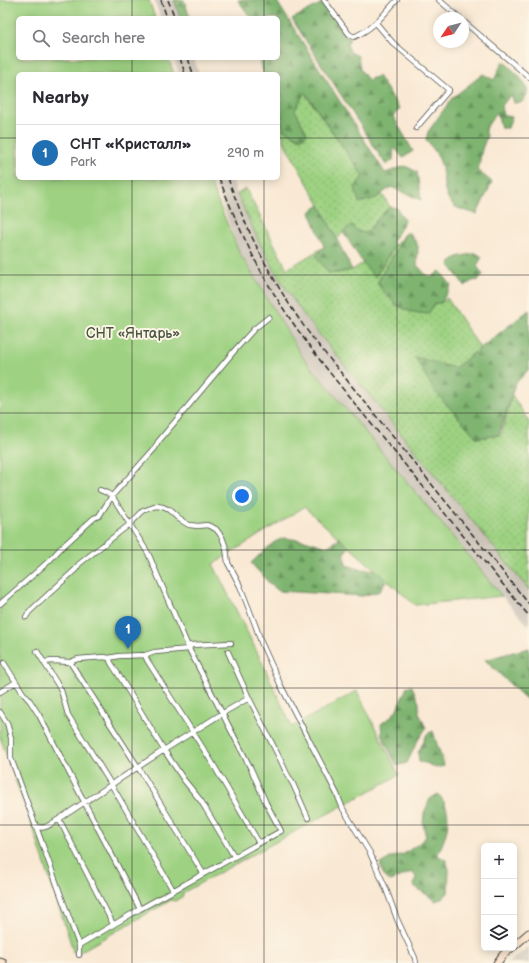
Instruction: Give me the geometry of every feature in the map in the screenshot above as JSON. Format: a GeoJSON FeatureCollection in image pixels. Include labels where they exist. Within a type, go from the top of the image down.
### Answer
{"type":"FeatureCollection","features":[{"type":"Feature","properties":{"kind":"main road"},"geometry":{"type":"LineString","coordinates":[[517,943],[529,933]]}},
{"type":"Feature","properties":{"kind":"main road"},"geometry":{"type":"LineString","coordinates":[[497,963],[508,951]]}},
{"type":"Feature","properties":{"kind":"street"},"geometry":{"type":"LineString","coordinates":[[324,0],[349,34],[354,36],[360,34],[376,23],[397,0]]}},
{"type":"Feature","properties":{"kind":"street"},"geometry":{"type":"LineString","coordinates":[[439,0],[453,12]]}},
{"type":"Feature","properties":{"kind":"street"},"geometry":{"type":"LineString","coordinates":[[376,23],[393,43],[449,90],[416,128]]}},
{"type":"Feature","properties":{"kind":"street"},"geometry":{"type":"LineString","coordinates":[[469,26],[529,77]]}},
{"type":"Feature","properties":{"kind":"street"},"geometry":{"type":"LineString","coordinates":[[0,604],[49,561],[94,518],[99,516],[112,496],[235,350],[254,329],[269,317]]}},
{"type":"Feature","properties":{"kind":"street"},"geometry":{"type":"LineString","coordinates":[[79,945],[140,908],[281,831],[223,713],[189,649],[148,553],[112,496],[107,492],[100,490]]}},
{"type":"Feature","properties":{"kind":"street"},"geometry":{"type":"LineString","coordinates":[[26,617],[29,612],[76,569],[78,564],[130,524],[143,511],[157,506],[163,506],[184,523],[193,526],[210,526],[216,529],[222,537],[226,548],[228,563],[240,586],[266,654],[337,794],[343,809],[370,853],[416,963]]}},
{"type":"Feature","properties":{"kind":"street"},"geometry":{"type":"LineString","coordinates":[[44,662],[54,660],[70,662],[78,659],[145,655],[155,652],[189,649],[191,645],[231,643]]}},
{"type":"Feature","properties":{"kind":"street"},"geometry":{"type":"LineString","coordinates":[[37,651],[61,690],[68,715],[173,890]]}},
{"type":"Feature","properties":{"kind":"street"},"geometry":{"type":"LineString","coordinates":[[228,652],[249,698],[293,784],[308,818]]}},
{"type":"Feature","properties":{"kind":"street"},"geometry":{"type":"LineString","coordinates":[[145,655],[213,764],[259,843]]}},
{"type":"Feature","properties":{"kind":"street"},"geometry":{"type":"LineString","coordinates":[[109,658],[164,750],[184,780],[201,801],[234,856]]}},
{"type":"Feature","properties":{"kind":"street"},"geometry":{"type":"LineString","coordinates":[[70,662],[138,767],[203,873]]}},
{"type":"Feature","properties":{"kind":"street"},"geometry":{"type":"LineString","coordinates":[[4,663],[22,693],[30,701],[39,715],[140,908]]}},
{"type":"Feature","properties":{"kind":"street"},"geometry":{"type":"LineString","coordinates":[[0,692],[16,682]]}},
{"type":"Feature","properties":{"kind":"street"},"geometry":{"type":"LineString","coordinates":[[35,826],[43,828],[59,819],[110,784],[249,698]]}},
{"type":"Feature","properties":{"kind":"street"},"geometry":{"type":"LineString","coordinates":[[0,712],[7,723],[11,738],[11,758],[79,945],[79,955]]}},
{"type":"Feature","properties":{"kind":"street"},"geometry":{"type":"LineString","coordinates":[[59,819],[113,924]]}},
{"type":"Feature","properties":{"kind":"shaded area"},"geometry":{"type":"Polygon","coordinates":[[[154,0],[174,0],[179,16],[160,16],[154,0]]]}},
{"type":"Feature","properties":{"kind":"shaded area"},"geometry":{"type":"Polygon","coordinates":[[[175,60],[195,60],[198,72],[178,72],[175,60]]]}},
{"type":"Feature","properties":{"kind":"shaded area"},"geometry":{"type":"Polygon","coordinates":[[[214,180],[233,180],[237,194],[260,244],[280,280],[303,314],[529,590],[529,626],[442,525],[302,355],[240,254],[214,180]]]}},
{"type":"Feature","properties":{"kind":"shaded area"},"geometry":{"type":"Polygon","coordinates":[[[529,946],[529,963],[508,963],[529,946]]]}},
{"type":"Feature","properties":{"kind":"green space","name":"СНТ «Янтарь»"},"geometry":{"type":"Polygon","coordinates":[[[0,0],[149,0],[154,16],[16,16],[16,60],[169,60],[173,72],[16,72],[16,180],[209,180],[240,254],[302,356],[502,596],[415,605],[304,507],[213,564],[261,660],[292,727],[357,691],[399,775],[184,892],[183,896],[175,901],[171,900],[78,954],[73,952],[34,831],[0,737],[0,0]]]}},
{"type":"Feature","properties":{"kind":"green space"},"geometry":{"type":"Polygon","coordinates":[[[174,0],[184,0],[189,16],[179,16],[174,0]]]}},
{"type":"Feature","properties":{"kind":"green space"},"geometry":{"type":"Polygon","coordinates":[[[238,0],[276,0],[385,173],[405,166],[417,172],[421,200],[391,187],[376,198],[359,203],[355,188],[363,176],[305,92],[295,110],[307,134],[301,139],[284,130],[280,119],[280,72],[263,72],[259,60],[280,60],[280,16],[250,16],[238,0]]]}},
{"type":"Feature","properties":{"kind":"green space"},"geometry":{"type":"Polygon","coordinates":[[[322,3],[350,39],[347,44],[350,52],[358,56],[360,69],[368,80],[378,76],[400,109],[393,116],[413,151],[403,158],[394,147],[393,160],[386,165],[292,19],[322,3]]]}},
{"type":"Feature","properties":{"kind":"green space"},"geometry":{"type":"Polygon","coordinates":[[[503,61],[522,80],[527,89],[527,94],[522,102],[514,103],[511,94],[501,107],[503,115],[512,117],[508,128],[501,128],[497,112],[485,129],[487,136],[482,149],[478,171],[492,182],[477,214],[458,208],[449,200],[445,189],[442,166],[436,152],[426,140],[428,132],[452,98],[483,74],[494,80],[503,61]]]}},
{"type":"Feature","properties":{"kind":"green space"},"geometry":{"type":"Polygon","coordinates":[[[304,92],[364,177],[376,198],[382,194],[390,207],[377,219],[367,233],[343,232],[337,240],[320,205],[286,146],[280,128],[280,119],[284,130],[307,134],[295,110],[304,92]]]}},
{"type":"Feature","properties":{"kind":"green space"},"geometry":{"type":"Polygon","coordinates":[[[246,189],[287,269],[324,247],[329,274],[352,270],[363,263],[375,277],[395,245],[406,233],[377,283],[396,305],[409,311],[428,314],[435,303],[441,303],[447,298],[480,348],[455,368],[477,438],[501,435],[512,395],[529,422],[529,590],[303,314],[280,280],[260,244],[237,194],[246,189]]]}},
{"type":"Feature","properties":{"kind":"green space"},"geometry":{"type":"Polygon","coordinates":[[[320,205],[352,270],[329,274],[316,256],[324,246],[310,212],[320,205]]]}},
{"type":"Feature","properties":{"kind":"green space"},"geometry":{"type":"Polygon","coordinates":[[[390,207],[397,208],[404,220],[392,242],[395,245],[375,277],[363,263],[343,232],[351,225],[359,232],[367,233],[390,207]]]}},
{"type":"Feature","properties":{"kind":"green space"},"geometry":{"type":"Polygon","coordinates":[[[406,233],[410,233],[418,246],[417,265],[425,274],[432,277],[440,271],[451,285],[441,303],[435,303],[428,314],[411,312],[399,306],[377,283],[406,233]]]}},
{"type":"Feature","properties":{"kind":"green space"},"geometry":{"type":"Polygon","coordinates":[[[476,253],[482,257],[477,266],[483,275],[479,280],[472,281],[465,286],[449,265],[458,257],[476,253]]]}},
{"type":"Feature","properties":{"kind":"green space"},"geometry":{"type":"Polygon","coordinates":[[[529,310],[529,369],[515,384],[499,435],[477,438],[433,389],[415,357],[455,368],[529,310]]]}},
{"type":"Feature","properties":{"kind":"green space"},"geometry":{"type":"Polygon","coordinates":[[[351,534],[355,540],[344,553],[346,565],[360,569],[390,571],[380,591],[363,596],[279,591],[270,584],[251,563],[273,543],[283,538],[308,541],[327,547],[351,534]]]}},
{"type":"Feature","properties":{"kind":"green space"},"geometry":{"type":"Polygon","coordinates":[[[529,648],[529,669],[526,667],[529,670],[529,702],[485,660],[529,648]]]}},
{"type":"Feature","properties":{"kind":"green space"},"geometry":{"type":"Polygon","coordinates":[[[412,686],[419,703],[419,713],[426,728],[418,740],[407,763],[397,766],[382,736],[381,724],[392,716],[397,709],[407,687],[412,686]]]}},
{"type":"Feature","properties":{"kind":"green space"},"geometry":{"type":"Polygon","coordinates":[[[433,731],[444,766],[436,768],[426,763],[419,762],[418,753],[427,734],[433,731]]]}},
{"type":"Feature","properties":{"kind":"green space"},"geometry":{"type":"Polygon","coordinates":[[[438,794],[446,808],[448,824],[444,840],[437,855],[446,860],[449,869],[448,893],[436,901],[414,886],[416,877],[412,872],[390,881],[384,876],[380,864],[392,857],[404,854],[426,837],[423,824],[424,813],[430,799],[438,794]]]}},
{"type":"Feature","properties":{"kind":"railway"},"geometry":{"type":"LineString","coordinates":[[161,0],[166,16]]}},
{"type":"Feature","properties":{"kind":"railway"},"geometry":{"type":"LineString","coordinates":[[168,0],[174,16]]}},
{"type":"Feature","properties":{"kind":"railway"},"geometry":{"type":"LineString","coordinates":[[181,60],[184,72]]}},
{"type":"Feature","properties":{"kind":"railway"},"geometry":{"type":"LineString","coordinates":[[189,60],[192,72]]}},
{"type":"Feature","properties":{"kind":"railway"},"geometry":{"type":"LineString","coordinates":[[220,180],[253,257],[280,303],[307,343],[337,382],[529,616]]}},
{"type":"Feature","properties":{"kind":"railway"},"geometry":{"type":"LineString","coordinates":[[229,180],[241,213],[257,247],[275,281],[304,326],[529,604]]}},
{"type":"Feature","properties":{"kind":"place","name":"СНТ «Кристалл»"},"geometry":{"type":"Point","coordinates":[128,649]}}]}
